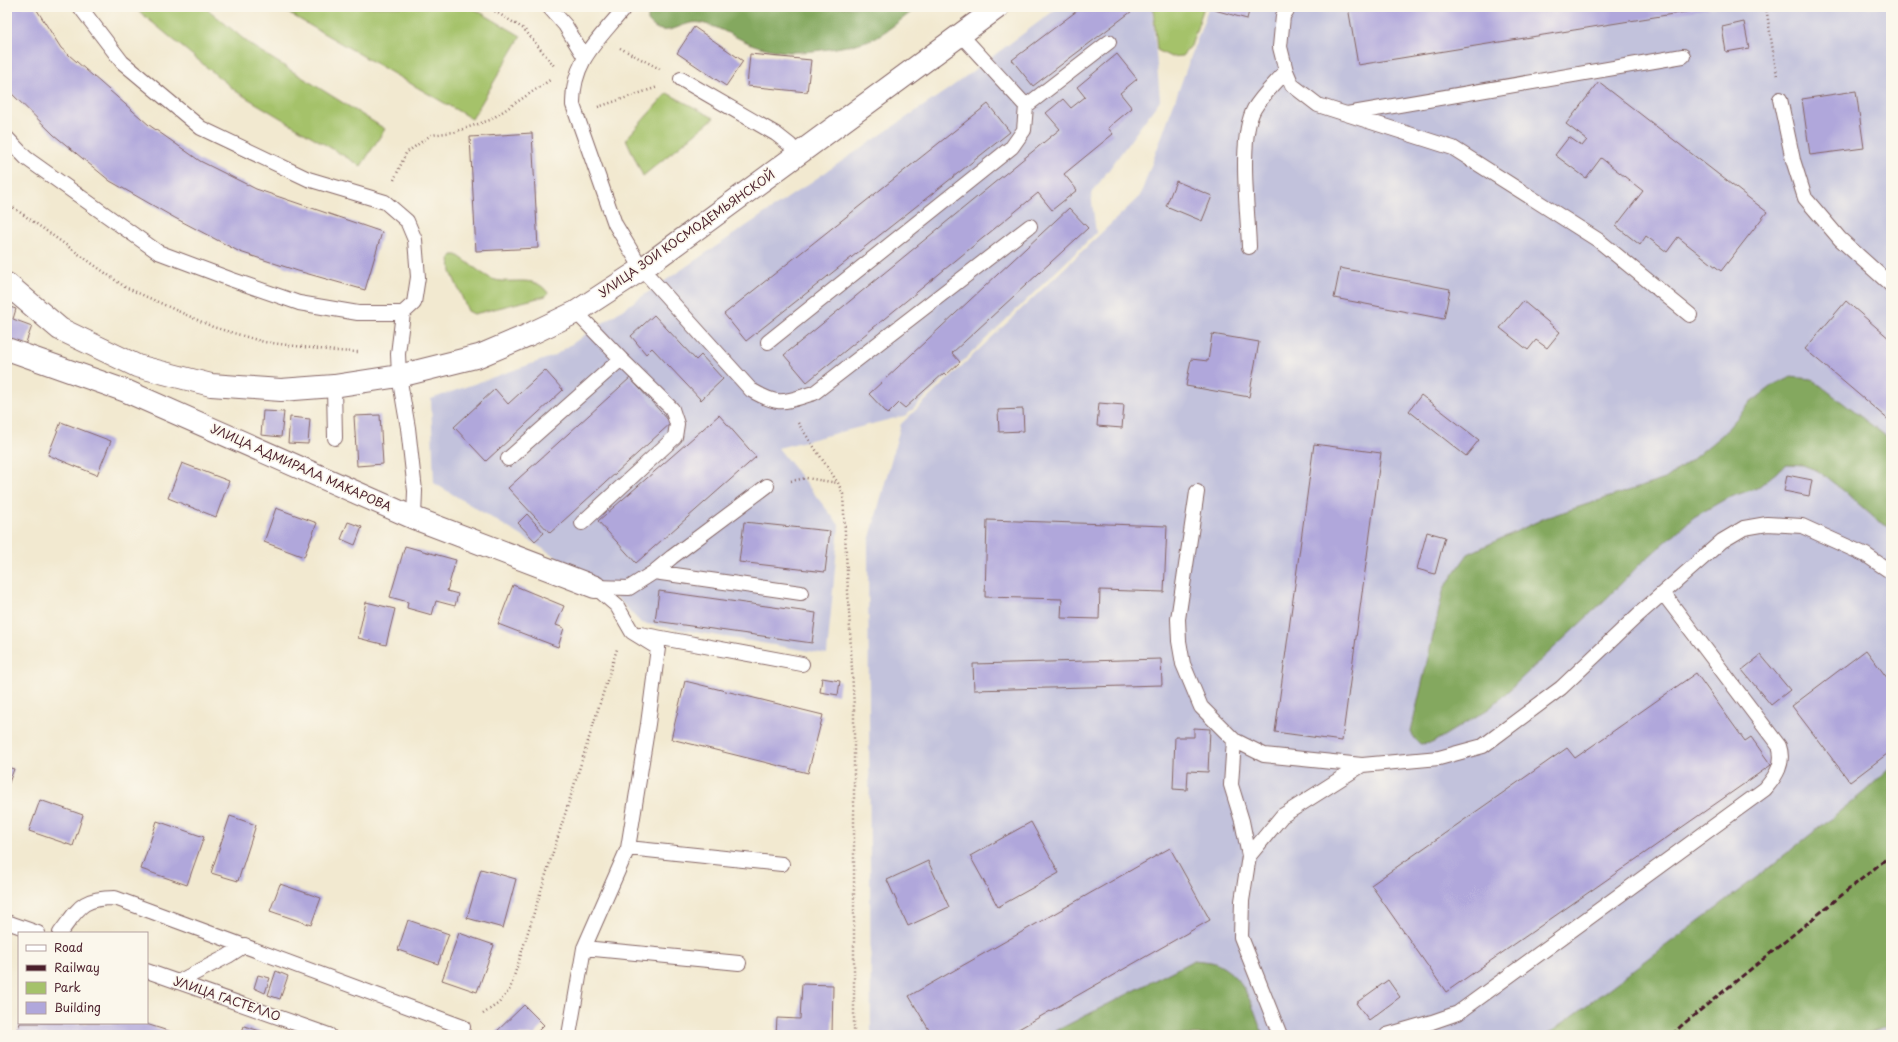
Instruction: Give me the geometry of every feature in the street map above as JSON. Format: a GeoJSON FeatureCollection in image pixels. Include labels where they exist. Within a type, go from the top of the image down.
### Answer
{"type":"FeatureCollection","features":[{"type":"Feature","properties":{"kind":"street","name":"УЛИЦА ЗОИ КОСМОДЕМЬЯНСКОЙ"},"geometry":{"type":"LineString","coordinates":[[7,284],[60,329],[137,366],[211,385],[281,390],[334,386],[400,376],[479,356],[526,336],[576,312],[642,269],[961,36],[998,7]]}},
{"type":"Feature","properties":{"kind":"street","name":"УЛИЦА АДМИРАЛА МАКАРОВА"},"geometry":{"type":"LineString","coordinates":[[7,349],[126,391],[414,518],[595,587]]}},
{"type":"Feature","properties":{"kind":"street"},"geometry":{"type":"LineString","coordinates":[[126,391],[137,366]]}},
{"type":"Feature","properties":{"kind":"lane"},"geometry":{"type":"LineString","coordinates":[[80,7],[122,62],[201,128],[308,179],[385,202],[407,221],[415,240],[418,277],[414,303],[403,313],[398,354],[415,491],[414,518]]}},
{"type":"Feature","properties":{"kind":"lane"},"geometry":{"type":"LineString","coordinates":[[549,7],[566,25],[584,56]]}},
{"type":"Feature","properties":{"kind":"lane"},"geometry":{"type":"LineString","coordinates":[[625,7],[584,56],[575,77],[572,93],[573,105],[615,224],[642,269],[750,390],[766,399],[784,402],[814,393],[1030,226]]}},
{"type":"Feature","properties":{"kind":"lane"},"geometry":{"type":"LineString","coordinates":[[1289,7],[1283,16],[1280,47],[1286,71],[1292,85],[1318,105],[1453,148],[1598,240],[1690,315]]}},
{"type":"Feature","properties":{"kind":"lane"},"geometry":{"type":"LineString","coordinates":[[961,36],[1026,106]]}},
{"type":"Feature","properties":{"kind":"lane"},"geometry":{"type":"LineString","coordinates":[[768,342],[1012,147],[1024,130],[1026,106],[1109,42]]}},
{"type":"Feature","properties":{"kind":"lane"},"geometry":{"type":"LineString","coordinates":[[1345,114],[1683,56]]}},
{"type":"Feature","properties":{"kind":"lane"},"geometry":{"type":"LineString","coordinates":[[1249,247],[1245,145],[1248,125],[1255,109],[1286,71]]}},
{"type":"Feature","properties":{"kind":"lane"},"geometry":{"type":"LineString","coordinates":[[681,79],[776,134],[790,145],[798,155]]}},
{"type":"Feature","properties":{"kind":"lane"},"geometry":{"type":"LineString","coordinates":[[1780,99],[1793,160],[1805,198],[1840,239],[1891,284]]}},
{"type":"Feature","properties":{"kind":"lane"},"geometry":{"type":"LineString","coordinates":[[7,138],[26,158],[158,252],[299,303],[358,313],[403,313]]}},
{"type":"Feature","properties":{"kind":"lane"},"geometry":{"type":"LineString","coordinates":[[576,312],[672,409],[677,424],[675,437],[582,523]]}},
{"type":"Feature","properties":{"kind":"lane"},"geometry":{"type":"LineString","coordinates":[[508,460],[621,359]]}},
{"type":"Feature","properties":{"kind":"lane"},"geometry":{"type":"LineString","coordinates":[[334,386],[335,438]]}},
{"type":"Feature","properties":{"kind":"lane"},"geometry":{"type":"LineString","coordinates":[[595,587],[629,588],[654,572],[766,486]]}},
{"type":"Feature","properties":{"kind":"lane"},"geometry":{"type":"LineString","coordinates":[[1198,492],[1182,585],[1178,619],[1179,641],[1183,664],[1201,707],[1234,740],[1264,755],[1362,765],[1439,758],[1483,746],[1562,688],[1663,593],[1722,541],[1744,528],[1767,524],[1802,526],[1866,555],[1891,572]]}},
{"type":"Feature","properties":{"kind":"lane"},"geometry":{"type":"LineString","coordinates":[[654,572],[801,593]]}},
{"type":"Feature","properties":{"kind":"lane"},"geometry":{"type":"LineString","coordinates":[[569,1035],[584,948],[628,848],[648,724],[658,648],[632,632],[616,606],[595,587]]}},
{"type":"Feature","properties":{"kind":"lane"},"geometry":{"type":"LineString","coordinates":[[1387,1035],[1458,1013],[1765,789],[1776,775],[1781,754],[1779,746],[1663,593]]}},
{"type":"Feature","properties":{"kind":"lane"},"geometry":{"type":"LineString","coordinates":[[632,632],[802,664]]}},
{"type":"Feature","properties":{"kind":"lane"},"geometry":{"type":"LineString","coordinates":[[1234,740],[1231,785],[1242,821],[1249,856],[1242,901],[1241,937],[1280,1035]]}},
{"type":"Feature","properties":{"kind":"lane"},"geometry":{"type":"LineString","coordinates":[[1249,856],[1282,816],[1362,765]]}},
{"type":"Feature","properties":{"kind":"lane"},"geometry":{"type":"LineString","coordinates":[[628,848],[782,864]]}},
{"type":"Feature","properties":{"kind":"lane"},"geometry":{"type":"LineString","coordinates":[[61,932],[83,904],[98,898],[115,898],[464,1027]]}},
{"type":"Feature","properties":{"kind":"lane"},"geometry":{"type":"LineString","coordinates":[[7,922],[35,932]]}},
{"type":"Feature","properties":{"kind":"lane"},"geometry":{"type":"LineString","coordinates":[[178,982],[228,956],[245,945]]}},
{"type":"Feature","properties":{"kind":"lane"},"geometry":{"type":"LineString","coordinates":[[584,948],[739,963]]}},
{"type":"Feature","properties":{"kind":"lane","name":"УЛИЦА ГАСТЕЛЛО"},"geometry":{"type":"LineString","coordinates":[[148,971],[329,1035]]}},
{"type":"Feature","properties":{"kind":"path"},"geometry":{"type":"LineString","coordinates":[[488,7],[524,29],[560,74]]}},
{"type":"Feature","properties":{"kind":"path"},"geometry":{"type":"LineString","coordinates":[[1766,7],[1780,99]]}},
{"type":"Feature","properties":{"kind":"path"},"geometry":{"type":"LineString","coordinates":[[600,38],[681,79]]}},
{"type":"Feature","properties":{"kind":"path"},"geometry":{"type":"LineString","coordinates":[[385,202],[406,153],[431,135],[454,132],[490,120],[560,74],[584,56]]}},
{"type":"Feature","properties":{"kind":"path"},"geometry":{"type":"LineString","coordinates":[[576,114],[681,79]]}},
{"type":"Feature","properties":{"kind":"path"},"geometry":{"type":"LineString","coordinates":[[7,203],[125,288],[213,327],[264,342],[334,351],[398,354]]}},
{"type":"Feature","properties":{"kind":"path"},"geometry":{"type":"LineString","coordinates":[[784,402],[838,483],[843,494],[854,708],[854,1035]]}},
{"type":"Feature","properties":{"kind":"path"},"geometry":{"type":"LineString","coordinates":[[766,486],[806,478],[838,483]]}},
{"type":"Feature","properties":{"kind":"path"},"geometry":{"type":"LineString","coordinates":[[464,1027],[499,1003],[510,989],[618,646],[624,636],[632,632]]}},
{"type":"Feature","properties":{"kind":"shaded area"},"geometry":{"type":"Polygon","coordinates":[[[1059,7],[1152,7],[1160,100],[1091,194],[1096,233],[907,415],[778,448],[839,525],[827,654],[641,623],[608,588],[434,483],[431,399],[554,356],[950,88],[1059,7]]]}},
{"type":"Feature","properties":{"kind":"shaded area"},"geometry":{"type":"Polygon","coordinates":[[[1209,7],[1891,7],[1891,1035],[871,1035],[868,545],[901,424],[1140,196],[1209,7]]]}},
{"type":"Feature","properties":{"kind":"green space"},"geometry":{"type":"Polygon","coordinates":[[[138,7],[205,7],[252,46],[385,129],[361,166],[237,92],[136,9],[138,7]]]}},
{"type":"Feature","properties":{"kind":"green space"},"geometry":{"type":"Polygon","coordinates":[[[278,7],[471,7],[521,36],[472,119],[278,7]]]}},
{"type":"Feature","properties":{"kind":"green space"},"geometry":{"type":"Polygon","coordinates":[[[652,7],[918,7],[887,30],[868,40],[821,50],[782,52],[760,47],[701,23],[687,24],[674,29],[661,30],[648,21],[648,12],[652,7]]]}},
{"type":"Feature","properties":{"kind":"green space"},"geometry":{"type":"Polygon","coordinates":[[[1153,7],[1204,7],[1191,46],[1182,56],[1171,57],[1157,50],[1153,7]]]}},
{"type":"Feature","properties":{"kind":"green space"},"geometry":{"type":"Polygon","coordinates":[[[667,93],[714,118],[643,176],[626,139],[667,93]]]}},
{"type":"Feature","properties":{"kind":"green space"},"geometry":{"type":"Polygon","coordinates":[[[452,255],[457,255],[490,278],[505,281],[528,281],[536,283],[548,293],[546,296],[474,314],[468,311],[451,272],[450,258],[452,255]]]}},
{"type":"Feature","properties":{"kind":"green space"},"geometry":{"type":"Polygon","coordinates":[[[1790,377],[1812,379],[1891,440],[1891,528],[1879,522],[1844,491],[1818,471],[1803,465],[1787,464],[1757,488],[1727,498],[1694,517],[1639,565],[1608,597],[1490,708],[1432,743],[1420,744],[1413,737],[1411,731],[1444,588],[1468,554],[1545,518],[1665,479],[1693,459],[1723,434],[1750,403],[1775,384],[1790,377]]]}},
{"type":"Feature","properties":{"kind":"green space"},"geometry":{"type":"Polygon","coordinates":[[[1891,767],[1891,1025],[1865,1035],[1547,1035],[1757,877],[1864,792],[1891,767]]]}},
{"type":"Feature","properties":{"kind":"green space"},"geometry":{"type":"Polygon","coordinates":[[[1194,960],[1215,963],[1234,976],[1241,984],[1251,1003],[1263,1035],[1048,1035],[1194,960]]]}},
{"type":"Feature","properties":{"kind":"building"},"geometry":{"type":"Polygon","coordinates":[[[7,7],[35,7],[61,48],[149,125],[200,161],[256,189],[382,232],[365,290],[298,271],[240,252],[175,218],[110,181],[54,135],[7,89],[7,7]]]}},
{"type":"Feature","properties":{"kind":"building"},"geometry":{"type":"Polygon","coordinates":[[[1082,7],[1136,8],[1033,86],[1012,60],[1082,7]]]}},
{"type":"Feature","properties":{"kind":"building"},"geometry":{"type":"Polygon","coordinates":[[[1212,7],[1250,7],[1247,19],[1211,9],[1212,7]]]}},
{"type":"Feature","properties":{"kind":"building"},"geometry":{"type":"Polygon","coordinates":[[[1348,7],[1710,7],[1710,8],[1358,65],[1348,7]]]}},
{"type":"Feature","properties":{"kind":"building"},"geometry":{"type":"Polygon","coordinates":[[[1744,22],[1749,48],[1726,52],[1722,27],[1744,22]]]}},
{"type":"Feature","properties":{"kind":"building"},"geometry":{"type":"Polygon","coordinates":[[[694,27],[743,61],[726,86],[677,53],[694,27]]]}},
{"type":"Feature","properties":{"kind":"building"},"geometry":{"type":"Polygon","coordinates":[[[750,54],[811,60],[807,92],[747,86],[750,54]]]}},
{"type":"Feature","properties":{"kind":"building"},"geometry":{"type":"Polygon","coordinates":[[[1117,54],[1137,79],[1120,93],[1132,108],[1108,128],[1113,134],[1064,174],[1077,190],[1052,210],[1038,193],[807,382],[784,355],[1060,129],[1046,113],[1063,99],[1071,108],[1085,97],[1077,87],[1117,54]]]}},
{"type":"Feature","properties":{"kind":"building"},"geometry":{"type":"Polygon","coordinates":[[[1599,82],[1767,212],[1721,271],[1678,237],[1667,252],[1646,236],[1640,245],[1616,226],[1643,191],[1601,158],[1586,178],[1555,155],[1569,137],[1582,146],[1587,140],[1566,124],[1599,82]]]}},
{"type":"Feature","properties":{"kind":"building"},"geometry":{"type":"Polygon","coordinates":[[[1856,91],[1864,148],[1810,155],[1802,99],[1856,91]]]}},
{"type":"Feature","properties":{"kind":"building"},"geometry":{"type":"Polygon","coordinates":[[[988,104],[1010,132],[746,341],[724,314],[988,104]]]}},
{"type":"Feature","properties":{"kind":"building"},"geometry":{"type":"Polygon","coordinates":[[[532,133],[538,248],[476,251],[470,137],[532,133]]]}},
{"type":"Feature","properties":{"kind":"building"},"geometry":{"type":"Polygon","coordinates":[[[1176,181],[1212,196],[1202,221],[1166,206],[1176,181]]]}},
{"type":"Feature","properties":{"kind":"building"},"geometry":{"type":"Polygon","coordinates":[[[1069,208],[1088,228],[952,353],[960,362],[946,375],[944,373],[905,408],[899,403],[888,414],[869,394],[1069,208]]]}},
{"type":"Feature","properties":{"kind":"building"},"geometry":{"type":"Polygon","coordinates":[[[1340,268],[1450,289],[1444,319],[1334,298],[1340,268]]]}},
{"type":"Feature","properties":{"kind":"building"},"geometry":{"type":"Polygon","coordinates":[[[1523,301],[1560,332],[1547,348],[1536,340],[1528,350],[1500,328],[1523,301]]]}},
{"type":"Feature","properties":{"kind":"building"},"geometry":{"type":"Polygon","coordinates":[[[1846,301],[1891,340],[1891,422],[1805,349],[1846,301]]]}},
{"type":"Feature","properties":{"kind":"building"},"geometry":{"type":"Polygon","coordinates":[[[7,306],[16,309],[13,319],[32,326],[25,345],[7,339],[7,306]]]}},
{"type":"Feature","properties":{"kind":"building"},"geometry":{"type":"Polygon","coordinates":[[[654,315],[696,360],[701,355],[723,379],[701,400],[652,348],[646,354],[631,336],[654,315]]]}},
{"type":"Feature","properties":{"kind":"building"},"geometry":{"type":"Polygon","coordinates":[[[1212,334],[1259,342],[1249,397],[1186,386],[1191,359],[1208,361],[1212,334]]]}},
{"type":"Feature","properties":{"kind":"building"},"geometry":{"type":"Polygon","coordinates":[[[545,370],[563,390],[486,461],[454,427],[495,389],[508,404],[545,370]]]}},
{"type":"Feature","properties":{"kind":"building"},"geometry":{"type":"Polygon","coordinates":[[[630,378],[671,423],[550,533],[508,488],[630,378]]]}},
{"type":"Feature","properties":{"kind":"building"},"geometry":{"type":"Polygon","coordinates":[[[1421,395],[1479,440],[1466,456],[1409,411],[1421,395]]]}},
{"type":"Feature","properties":{"kind":"building"},"geometry":{"type":"Polygon","coordinates":[[[1099,403],[1124,405],[1122,428],[1097,426],[1099,403]]]}},
{"type":"Feature","properties":{"kind":"building"},"geometry":{"type":"Polygon","coordinates":[[[1023,409],[1024,431],[999,432],[998,410],[1023,409]]]}},
{"type":"Feature","properties":{"kind":"building"},"geometry":{"type":"Polygon","coordinates":[[[263,411],[284,412],[281,437],[261,435],[263,411]]]}},
{"type":"Feature","properties":{"kind":"building"},"geometry":{"type":"Polygon","coordinates":[[[380,415],[383,464],[357,466],[354,416],[380,415]]]}},
{"type":"Feature","properties":{"kind":"building"},"geometry":{"type":"Polygon","coordinates":[[[719,415],[756,457],[636,563],[598,521],[719,415]]]}},
{"type":"Feature","properties":{"kind":"building"},"geometry":{"type":"Polygon","coordinates":[[[290,417],[310,419],[308,444],[288,443],[290,417]]]}},
{"type":"Feature","properties":{"kind":"building"},"geometry":{"type":"Polygon","coordinates":[[[61,422],[111,441],[97,475],[48,455],[61,422]]]}},
{"type":"Feature","properties":{"kind":"building"},"geometry":{"type":"Polygon","coordinates":[[[1314,444],[1381,453],[1342,741],[1275,732],[1314,444]]]}},
{"type":"Feature","properties":{"kind":"building"},"geometry":{"type":"Polygon","coordinates":[[[182,463],[229,481],[216,517],[168,498],[182,463]]]}},
{"type":"Feature","properties":{"kind":"building"},"geometry":{"type":"Polygon","coordinates":[[[1787,475],[1812,480],[1809,496],[1784,491],[1787,475]]]}},
{"type":"Feature","properties":{"kind":"building"},"geometry":{"type":"Polygon","coordinates":[[[276,508],[317,523],[304,557],[264,542],[276,508]]]}},
{"type":"Feature","properties":{"kind":"building"},"geometry":{"type":"Polygon","coordinates":[[[527,514],[544,533],[535,541],[518,523],[527,514]]]}},
{"type":"Feature","properties":{"kind":"building"},"geometry":{"type":"Polygon","coordinates":[[[987,520],[1167,526],[1164,592],[1100,590],[1099,619],[1061,618],[1062,599],[985,597],[987,520]]]}},
{"type":"Feature","properties":{"kind":"building"},"geometry":{"type":"Polygon","coordinates":[[[348,522],[362,527],[355,545],[341,539],[348,522]]]}},
{"type":"Feature","properties":{"kind":"building"},"geometry":{"type":"Polygon","coordinates":[[[744,522],[830,531],[825,572],[739,562],[744,522]]]}},
{"type":"Feature","properties":{"kind":"building"},"geometry":{"type":"Polygon","coordinates":[[[1427,532],[1445,537],[1435,574],[1417,569],[1427,532]]]}},
{"type":"Feature","properties":{"kind":"building"},"geometry":{"type":"Polygon","coordinates":[[[405,546],[456,560],[447,591],[458,594],[455,606],[436,601],[432,615],[407,608],[408,602],[390,597],[405,546]]]}},
{"type":"Feature","properties":{"kind":"building"},"geometry":{"type":"Polygon","coordinates":[[[513,585],[564,606],[556,625],[564,628],[558,647],[498,624],[513,585]]]}},
{"type":"Feature","properties":{"kind":"building"},"geometry":{"type":"Polygon","coordinates":[[[659,591],[816,613],[812,643],[655,621],[659,591]]]}},
{"type":"Feature","properties":{"kind":"building"},"geometry":{"type":"Polygon","coordinates":[[[366,602],[395,609],[386,645],[358,638],[366,602]]]}},
{"type":"Feature","properties":{"kind":"building"},"geometry":{"type":"Polygon","coordinates":[[[1866,650],[1891,683],[1891,751],[1850,782],[1792,706],[1866,650]]]}},
{"type":"Feature","properties":{"kind":"building"},"geometry":{"type":"Polygon","coordinates":[[[1761,655],[1790,690],[1771,705],[1742,670],[1761,655]]]}},
{"type":"Feature","properties":{"kind":"building"},"geometry":{"type":"Polygon","coordinates":[[[1161,659],[1162,685],[974,690],[973,664],[1161,659]]]}},
{"type":"Feature","properties":{"kind":"building"},"geometry":{"type":"Polygon","coordinates":[[[1696,673],[1745,741],[1751,737],[1771,765],[1446,992],[1371,885],[1567,748],[1575,758],[1696,673]]]}},
{"type":"Feature","properties":{"kind":"building"},"geometry":{"type":"Polygon","coordinates":[[[822,678],[840,681],[838,695],[820,692],[822,678]]]}},
{"type":"Feature","properties":{"kind":"building"},"geometry":{"type":"Polygon","coordinates":[[[685,681],[823,715],[808,773],[671,739],[685,681]]]}},
{"type":"Feature","properties":{"kind":"building"},"geometry":{"type":"Polygon","coordinates":[[[1194,728],[1210,729],[1208,772],[1188,771],[1187,790],[1173,789],[1175,737],[1194,737],[1194,728]]]}},
{"type":"Feature","properties":{"kind":"building"},"geometry":{"type":"Polygon","coordinates":[[[7,767],[14,769],[7,788],[7,767]]]}},
{"type":"Feature","properties":{"kind":"building"},"geometry":{"type":"Polygon","coordinates":[[[40,800],[83,815],[73,846],[29,831],[40,800]]]}},
{"type":"Feature","properties":{"kind":"building"},"geometry":{"type":"Polygon","coordinates":[[[230,816],[256,825],[238,881],[211,873],[230,816]]]}},
{"type":"Feature","properties":{"kind":"building"},"geometry":{"type":"Polygon","coordinates":[[[157,821],[204,837],[187,885],[141,869],[157,821]]]}},
{"type":"Feature","properties":{"kind":"building"},"geometry":{"type":"Polygon","coordinates":[[[1031,822],[1059,873],[998,907],[970,856],[1031,822]]]}},
{"type":"Feature","properties":{"kind":"building"},"geometry":{"type":"Polygon","coordinates":[[[1170,848],[1210,920],[1008,1035],[932,1035],[909,996],[1170,848]]]}},
{"type":"Feature","properties":{"kind":"building"},"geometry":{"type":"Polygon","coordinates":[[[928,861],[949,907],[908,926],[887,880],[928,861]]]}},
{"type":"Feature","properties":{"kind":"building"},"geometry":{"type":"Polygon","coordinates":[[[481,869],[516,879],[503,928],[467,918],[481,869]]]}},
{"type":"Feature","properties":{"kind":"building"},"geometry":{"type":"Polygon","coordinates":[[[280,884],[321,898],[311,925],[270,911],[280,884]]]}},
{"type":"Feature","properties":{"kind":"building"},"geometry":{"type":"Polygon","coordinates":[[[408,920],[449,934],[438,964],[398,950],[408,920]]]}},
{"type":"Feature","properties":{"kind":"building"},"geometry":{"type":"Polygon","coordinates":[[[459,933],[494,945],[477,992],[442,980],[459,933]]]}},
{"type":"Feature","properties":{"kind":"building"},"geometry":{"type":"Polygon","coordinates":[[[276,971],[288,976],[280,999],[268,995],[276,971]]]}},
{"type":"Feature","properties":{"kind":"building"},"geometry":{"type":"Polygon","coordinates":[[[258,975],[270,978],[265,993],[254,988],[258,975]]]}},
{"type":"Feature","properties":{"kind":"building"},"geometry":{"type":"Polygon","coordinates":[[[1388,980],[1400,997],[1369,1020],[1356,1003],[1388,980]]]}},
{"type":"Feature","properties":{"kind":"building"},"geometry":{"type":"Polygon","coordinates":[[[802,984],[833,985],[832,1035],[776,1035],[777,1018],[800,1019],[802,984]]]}},
{"type":"Feature","properties":{"kind":"building"},"geometry":{"type":"Polygon","coordinates":[[[524,1005],[544,1025],[534,1035],[493,1035],[524,1005]]]}},
{"type":"Feature","properties":{"kind":"building"},"geometry":{"type":"Polygon","coordinates":[[[20,1024],[146,1024],[181,1035],[16,1035],[20,1024]]]}},
{"type":"Feature","properties":{"kind":"building"},"geometry":{"type":"Polygon","coordinates":[[[244,1026],[273,1035],[241,1035],[244,1026]]]}},
{"type":"Feature","properties":{"kind":"railway"},"geometry":{"type":"LineString","coordinates":[[1672,1035],[1681,1026],[1891,855]]}}]}
